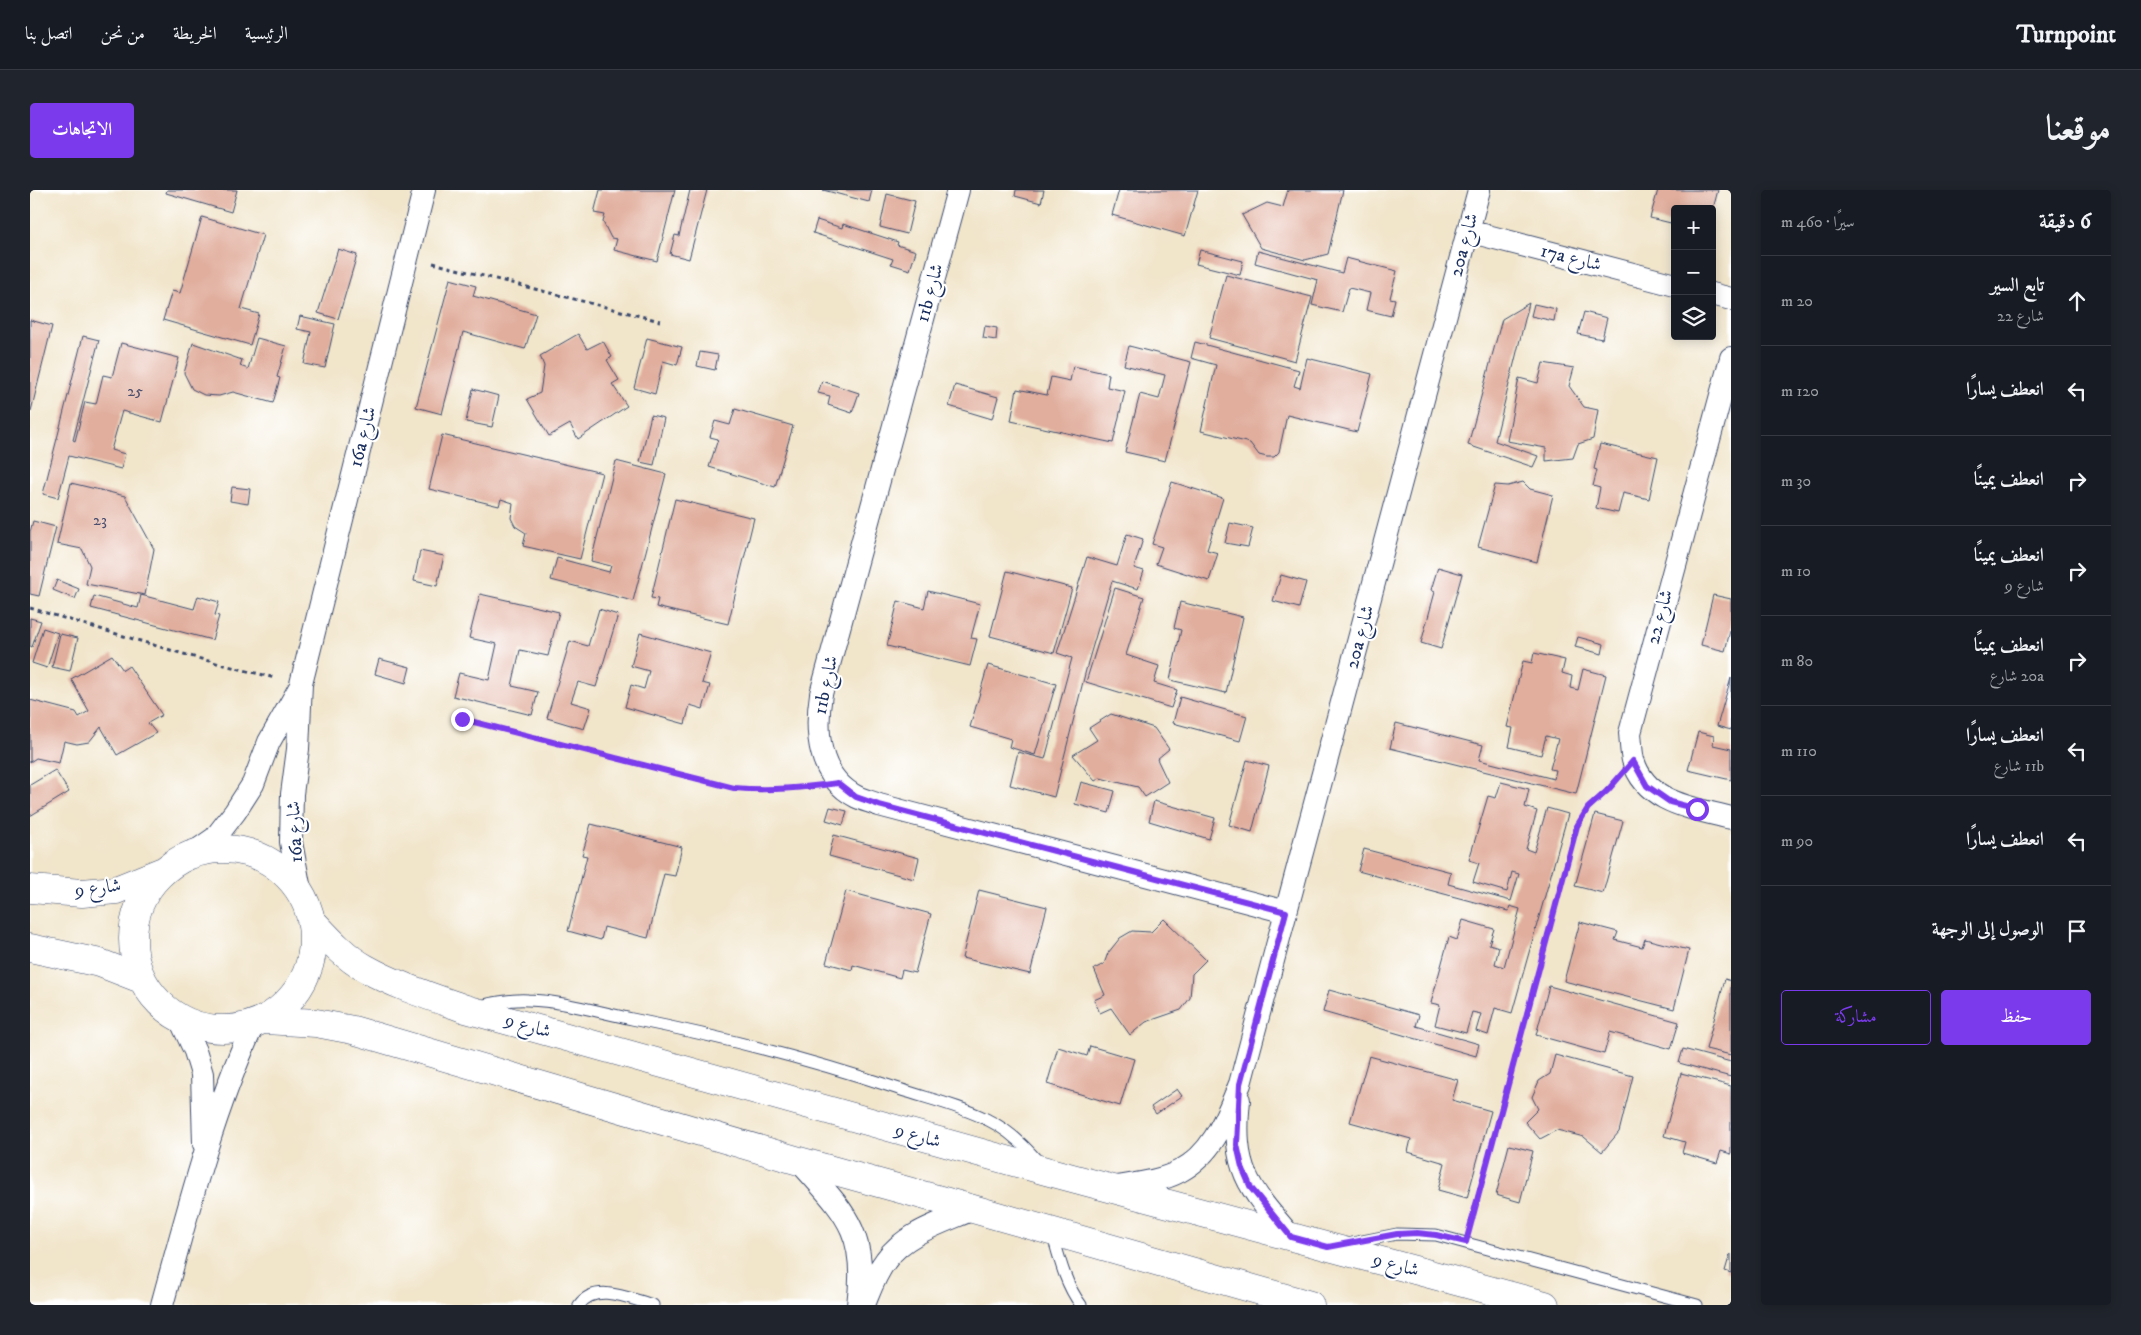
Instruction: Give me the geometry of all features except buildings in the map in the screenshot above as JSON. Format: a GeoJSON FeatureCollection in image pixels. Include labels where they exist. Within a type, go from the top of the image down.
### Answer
{"type":"FeatureCollection","features":[{"type":"Feature","properties":{"kind":"street","name":"16a شارع"},"geometry":{"type":"LineString","coordinates":[[300,890],[291,842],[292,794],[298,749],[302,684],[424,190]]}},
{"type":"Feature","properties":{"kind":"street","name":"11b شارع"},"geometry":{"type":"LineString","coordinates":[[958,190],[822,694],[818,717],[819,740],[825,763],[838,783],[856,797],[879,805],[1286,912]]}},
{"type":"Feature","properties":{"kind":"street","name":"20a شارع"},"geometry":{"type":"LineString","coordinates":[[1112,1188],[1157,1180],[1180,1172],[1199,1158],[1214,1140],[1240,1084],[1479,190]]}},
{"type":"Feature","properties":{"kind":"street","name":"17a شارع"},"geometry":{"type":"LineString","coordinates":[[1468,231],[1671,284]]}},
{"type":"Feature","properties":{"kind":"street"},"geometry":{"type":"LineString","coordinates":[[1716,295],[1731,299]]}},
{"type":"Feature","properties":{"kind":"street","name":"شارع 22"},"geometry":{"type":"LineString","coordinates":[[1731,358],[1630,733],[1633,761],[1647,786],[1670,802],[1731,818]]}},
{"type":"Feature","properties":{"kind":"street","name":"16a شارع"},"geometry":{"type":"LineString","coordinates":[[192,854],[215,838],[235,812],[253,784],[269,742],[302,684]]}},
{"type":"Feature","properties":{"kind":"street"},"geometry":{"type":"LineString","coordinates":[[162,1305],[204,1152],[232,1070],[259,1023],[288,1002],[306,979],[314,951],[313,922],[300,890],[284,872],[264,858],[241,850],[216,849],[192,854],[164,870],[145,893],[134,920],[133,950],[141,979],[164,1008],[180,1019],[197,1026],[216,1030],[234,1030],[259,1023],[316,1023],[353,1030],[799,1161],[973,1208],[1310,1305]]}},
{"type":"Feature","properties":{"kind":"street","name":"شارع 9"},"geometry":{"type":"LineString","coordinates":[[30,889],[82,893],[116,890],[164,870]]}},
{"type":"Feature","properties":{"kind":"street","name":"شارع 9"},"geometry":{"type":"LineString","coordinates":[[313,922],[334,944],[364,968],[409,990],[466,1009],[1046,1171],[1545,1305]]}},
{"type":"Feature","properties":{"kind":"street"},"geometry":{"type":"LineString","coordinates":[[30,948],[100,963],[141,979]]}},
{"type":"Feature","properties":{"kind":"street"},"geometry":{"type":"LineString","coordinates":[[180,1019],[195,1051],[202,1074],[204,1152]]}},
{"type":"Feature","properties":{"kind":"street","name":"20a شارع"},"geometry":{"type":"LineString","coordinates":[[1240,1084],[1237,1145],[1242,1167],[1251,1188],[1291,1237]]}},
{"type":"Feature","properties":{"kind":"street"},"geometry":{"type":"LineString","coordinates":[[799,1161],[838,1206],[851,1226],[859,1248],[862,1272],[858,1305]]}},
{"type":"Feature","properties":{"kind":"street"},"geometry":{"type":"LineString","coordinates":[[864,1305],[876,1276],[887,1258],[902,1243],[973,1208]]}},
{"type":"Feature","properties":{"kind":"lane"},"geometry":{"type":"LineString","coordinates":[[466,1009],[510,1000],[544,1001],[766,1050],[866,1078],[989,1120],[1030,1151],[1046,1171]]}},
{"type":"Feature","properties":{"kind":"lane"},"geometry":{"type":"LineString","coordinates":[[1051,1231],[1071,1290],[1081,1305]]}},
{"type":"Feature","properties":{"kind":"lane"},"geometry":{"type":"LineString","coordinates":[[1328,1247],[1397,1234],[1417,1233],[1436,1235],[1697,1305]]}},
{"type":"Feature","properties":{"kind":"lane"},"geometry":{"type":"LineString","coordinates":[[579,1305],[590,1295],[602,1292],[653,1305]]}},
{"type":"Feature","properties":{"kind":"path"},"geometry":{"type":"LineString","coordinates":[[408,256],[660,321]]}},
{"type":"Feature","properties":{"kind":"path"},"geometry":{"type":"LineString","coordinates":[[30,608],[197,658],[302,684]]}},
{"type":"Feature","properties":{"kind":"path"},"geometry":{"type":"LineString","coordinates":[[462,719],[734,788],[790,790],[838,783]]}},
{"type":"Feature","properties":{"kind":"path"},"geometry":{"type":"LineString","coordinates":[[1466,1242],[1577,826],[1588,808],[1608,790],[1633,761]]}},
{"type":"Feature","properties":{"kind":"route"},"geometry":{"type":"LineString","coordinates":[[462,719],[734,788],[790,790],[838,783],[856,797],[879,805],[1286,912],[1240,1084],[1237,1145],[1242,1167],[1251,1188],[1264,1207],[1291,1237],[1328,1247],[1397,1234],[1417,1233],[1466,1242],[1577,826],[1588,808],[1608,790],[1633,761],[1647,786],[1670,802],[1697,809]]}}]}
